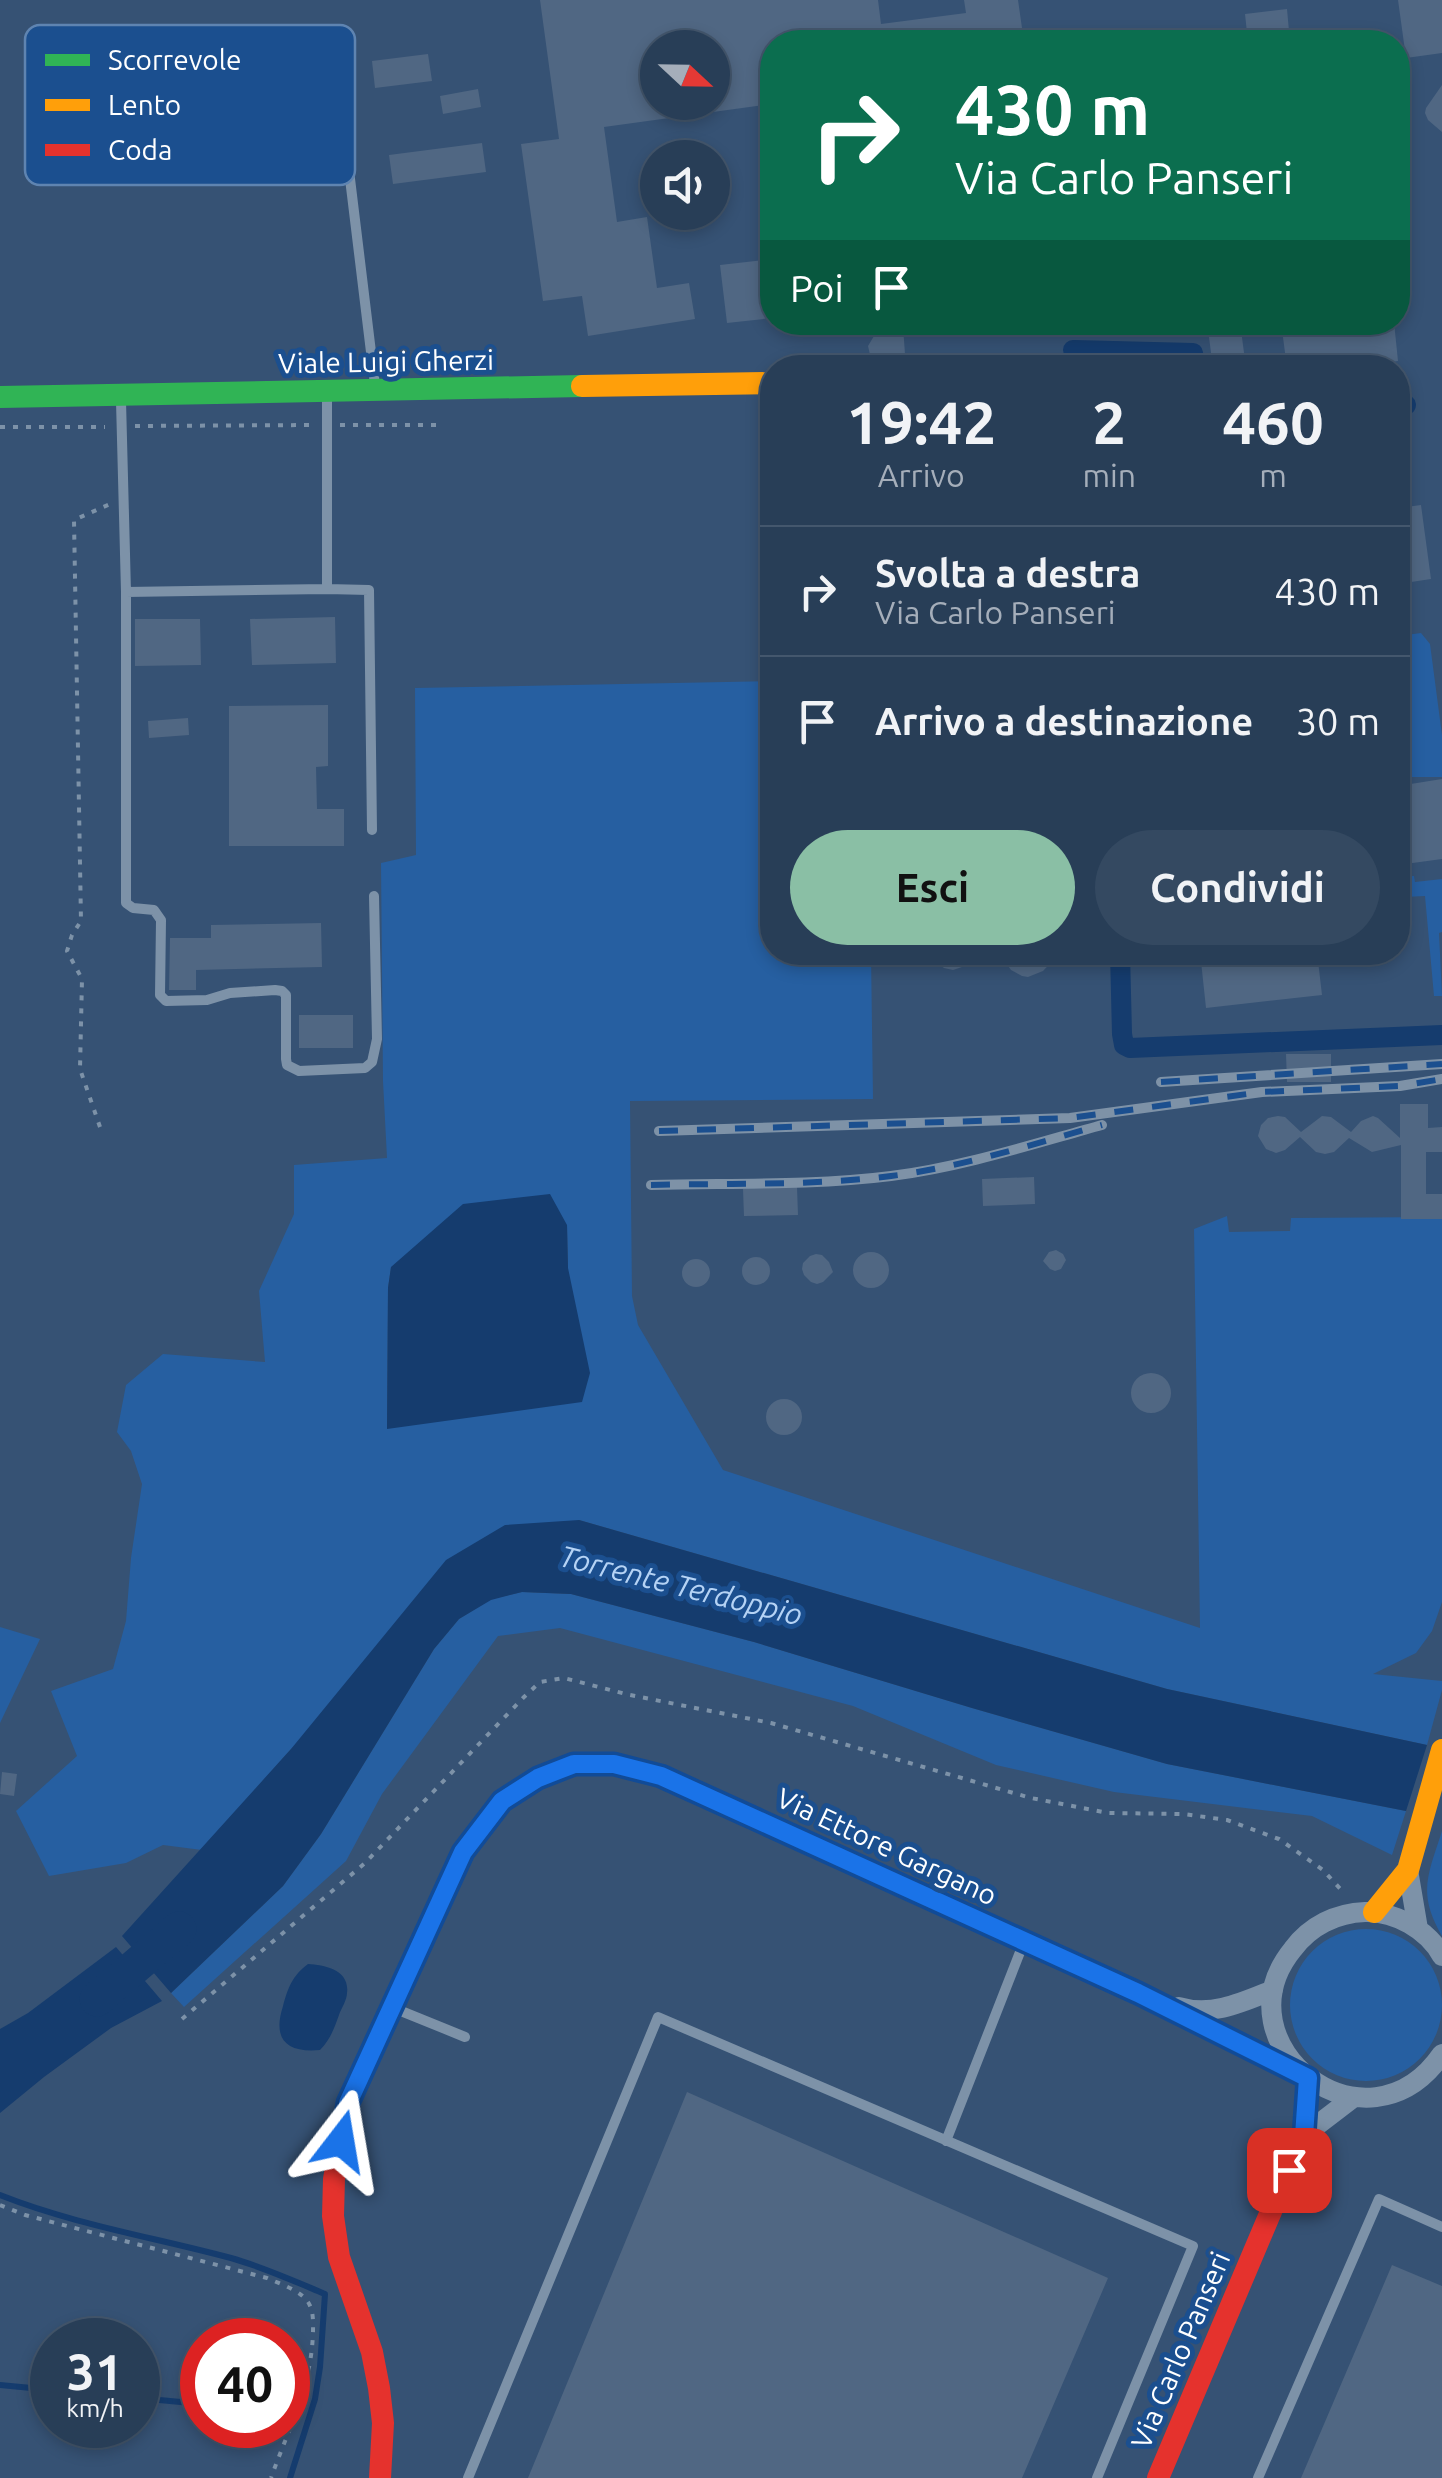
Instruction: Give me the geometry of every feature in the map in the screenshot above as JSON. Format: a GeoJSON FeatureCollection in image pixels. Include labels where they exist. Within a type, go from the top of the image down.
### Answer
{"type":"FeatureCollection","features":[{"type":"Feature","properties":{"kind":"street","name":"Viale Luigi Gherzi"},"geometry":{"type":"LineString","coordinates":[[0,396],[760,384]]}},
{"type":"Feature","properties":{"kind":"street"},"geometry":{"type":"LineString","coordinates":[[1374,1912],[1408,1870],[1442,1750]]}},
{"type":"Feature","properties":{"kind":"street","name":"Via Ettore Gargano"},"geometry":{"type":"LineString","coordinates":[[380,2478],[379,2388],[372,2352],[339,2257],[333,2216],[334,2179],[348,2103],[463,1852],[502,1801],[538,1778],[574,1764],[614,1764],[661,1776],[1138,1993],[1308,2078]]}},
{"type":"Feature","properties":{"kind":"street"},"geometry":{"type":"LineString","coordinates":[[1408,1870],[1418,1929]]}},
{"type":"Feature","properties":{"kind":"street"},"geometry":{"type":"LineString","coordinates":[[1354,2097],[1330,2091],[1308,2078],[1290,2061],[1278,2039],[1272,2015],[1273,1990],[1284,1960],[1304,1935],[1331,1918],[1362,1912],[1397,1918],[1418,1929],[1442,1956]]}},
{"type":"Feature","properties":{"kind":"street","name":"Via Ettore Gargano"},"geometry":{"type":"LineString","coordinates":[[1138,1993],[1191,2010],[1226,2008],[1273,1990]]}},
{"type":"Feature","properties":{"kind":"street","name":"Via Carlo Panseri"},"geometry":{"type":"LineString","coordinates":[[1304,2136],[1354,2097],[1383,2096],[1409,2086],[1432,2069],[1442,2054]]}},
{"type":"Feature","properties":{"kind":"street","name":"Via Carlo Panseri"},"geometry":{"type":"LineString","coordinates":[[1158,2478],[1304,2136],[1308,2078]]}},
{"type":"Feature","properties":{"kind":"lane"},"geometry":{"type":"LineString","coordinates":[[350,185],[375,391]]}},
{"type":"Feature","properties":{"kind":"lane"},"geometry":{"type":"LineString","coordinates":[[327,389],[328,589]]}},
{"type":"Feature","properties":{"kind":"lane"},"geometry":{"type":"LineString","coordinates":[[121,395],[126,592],[126,903],[133,908],[154,910],[161,920],[160,996],[173,1003],[230,993],[282,991],[286,995],[287,1065],[299,1071],[365,1068],[372,1062],[377,1039],[374,896]]}},
{"type":"Feature","properties":{"kind":"lane"},"geometry":{"type":"LineString","coordinates":[[126,592],[369,590],[372,830]]}},
{"type":"Feature","properties":{"kind":"lane"},"geometry":{"type":"LineString","coordinates":[[946,2140],[1024,1942]]}},
{"type":"Feature","properties":{"kind":"lane"},"geometry":{"type":"LineString","coordinates":[[393,2008],[465,2037]]}},
{"type":"Feature","properties":{"kind":"lane"},"geometry":{"type":"LineString","coordinates":[[468,2478],[658,2017],[1193,2246],[1097,2478]]}},
{"type":"Feature","properties":{"kind":"lane"},"geometry":{"type":"LineString","coordinates":[[1258,2478],[1378,2199],[1442,2227]]}},
{"type":"Feature","properties":{"kind":"path"},"geometry":{"type":"LineString","coordinates":[[0,427],[444,425]]}},
{"type":"Feature","properties":{"kind":"path"},"geometry":{"type":"LineString","coordinates":[[100,1128],[80,1069],[82,980],[67,951],[81,921],[74,520],[124,498]]}},
{"type":"Feature","properties":{"kind":"path"},"geometry":{"type":"LineString","coordinates":[[0,2205],[267,2278],[291,2288],[308,2301],[313,2316],[310,2366],[304,2393],[271,2478]]}},
{"type":"Feature","properties":{"kind":"shaded area"},"geometry":{"type":"Polygon","coordinates":[[[1421,633],[1430,644],[1442,735],[1442,777],[1410,777],[1410,634],[1421,633]]]}},
{"type":"Feature","properties":{"kind":"shaded area"},"geometry":{"type":"Polygon","coordinates":[[[760,681],[760,965],[871,965],[873,1099],[630,1101],[632,1296],[638,1325],[723,1470],[1200,1628],[1194,1229],[1227,1216],[1229,1232],[1290,1231],[1291,1218],[1442,1217],[1442,1602],[1432,1631],[1416,1653],[1373,1674],[1442,1681],[1427,1745],[1167,1689],[579,1520],[291,1749],[202,1850],[163,1845],[126,1863],[49,1876],[16,1811],[77,1756],[51,1691],[113,1669],[126,1621],[142,1484],[131,1451],[117,1432],[126,1385],[163,1354],[265,1362],[259,1291],[294,1214],[294,1165],[387,1158],[381,863],[416,855],[415,688],[760,681]],[[567,1225],[391,1267],[387,1428],[568,1268],[567,1225]]]}},
{"type":"Feature","properties":{"kind":"shaded area"},"geometry":{"type":"Polygon","coordinates":[[[1410,876],[1414,876],[1415,882],[1442,879],[1442,996],[1434,996],[1425,896],[1410,897],[1410,876]]]}},
{"type":"Feature","properties":{"kind":"shaded area"},"geometry":{"type":"Polygon","coordinates":[[[522,1592],[571,1594],[754,1642],[1167,1764],[1406,1811],[1392,1855],[1312,1816],[1114,1792],[996,1765],[853,1706],[560,1628],[498,1636],[382,1794],[346,1861],[184,2007],[171,1993],[283,1886],[321,1834],[434,1649],[459,1619],[491,1599],[522,1592]]]}},
{"type":"Feature","properties":{"kind":"shaded area"},"geometry":{"type":"Polygon","coordinates":[[[0,1627],[40,1639],[0,1723],[0,1627]]]}},
{"type":"Feature","properties":{"kind":"shaded area"},"geometry":{"type":"Polygon","coordinates":[[[1442,1831],[1442,1936],[1429,1908],[1427,1884],[1442,1831]]]}},
{"type":"Feature","properties":{"kind":"shaded area"},"geometry":{"type":"Polygon","coordinates":[[[1366,1929],[1395,1935],[1419,1952],[1436,1976],[1442,2005],[1436,2034],[1419,2058],[1395,2075],[1366,2081],[1337,2075],[1313,2058],[1296,2034],[1290,2005],[1296,1976],[1313,1952],[1337,1935],[1366,1929]]]}},
{"type":"Feature","properties":{"kind":"water"},"geometry":{"type":"Polygon","coordinates":[[[550,1194],[567,1225],[568,1268],[590,1373],[582,1402],[387,1429],[391,1267],[463,1204],[550,1194]]]}},
{"type":"Feature","properties":{"kind":"water"},"geometry":{"type":"Polygon","coordinates":[[[579,1520],[1167,1689],[1427,1745],[1406,1811],[1167,1764],[754,1642],[571,1594],[522,1592],[491,1600],[459,1619],[434,1649],[321,1834],[283,1886],[171,1993],[122,1936],[291,1749],[446,1560],[505,1525],[579,1520]]]}},
{"type":"Feature","properties":{"kind":"water"},"geometry":{"type":"Polygon","coordinates":[[[116,1947],[162,2001],[111,2028],[0,2113],[0,2029],[28,2013],[116,1947]]]}},
{"type":"Feature","properties":{"kind":"water"},"geometry":{"type":"Polygon","coordinates":[[[308,1964],[335,1970],[347,1985],[346,1999],[320,2050],[299,2049],[281,2036],[280,2018],[289,1988],[308,1964]]]}},
{"type":"Feature","properties":{"kind":"building"},"geometry":{"type":"Polygon","coordinates":[[[540,0],[878,0],[881,24],[966,13],[964,0],[1018,0],[1022,30],[760,30],[760,106],[730,110],[730,30],[640,30],[640,120],[655,120],[604,127],[617,222],[640,218],[640,230],[649,230],[657,288],[689,283],[695,319],[588,336],[582,296],[543,301],[521,144],[559,139],[540,0]]]}},
{"type":"Feature","properties":{"kind":"building"},"geometry":{"type":"Polygon","coordinates":[[[1398,0],[1442,0],[1442,53],[1410,57],[1410,30],[1402,30],[1398,0]]]}},
{"type":"Feature","properties":{"kind":"building"},"geometry":{"type":"Polygon","coordinates":[[[1287,9],[1289,30],[1247,30],[1245,14],[1287,9]]]}},
{"type":"Feature","properties":{"kind":"building"},"geometry":{"type":"Polygon","coordinates":[[[428,54],[432,81],[375,88],[372,61],[428,54]]]}},
{"type":"Feature","properties":{"kind":"building"},"geometry":{"type":"Polygon","coordinates":[[[1442,85],[1442,132],[1425,113],[1442,85]]]}},
{"type":"Feature","properties":{"kind":"building"},"geometry":{"type":"Polygon","coordinates":[[[478,89],[481,107],[443,114],[440,96],[478,89]]]}},
{"type":"Feature","properties":{"kind":"building"},"geometry":{"type":"Polygon","coordinates":[[[482,143],[486,172],[393,184],[389,155],[482,143]]]}},
{"type":"Feature","properties":{"kind":"building"},"geometry":{"type":"Polygon","coordinates":[[[760,260],[760,319],[727,323],[720,265],[760,260]]]}},
{"type":"Feature","properties":{"kind":"building"},"geometry":{"type":"Polygon","coordinates":[[[904,335],[905,354],[870,355],[868,346],[874,336],[904,335]]]}},
{"type":"Feature","properties":{"kind":"building"},"geometry":{"type":"Polygon","coordinates":[[[1209,335],[1242,335],[1244,355],[1211,355],[1209,335]]]}},
{"type":"Feature","properties":{"kind":"building"},"geometry":{"type":"Polygon","coordinates":[[[1283,335],[1395,335],[1397,355],[1285,355],[1283,335]]]}},
{"type":"Feature","properties":{"kind":"building"},"geometry":{"type":"Polygon","coordinates":[[[1421,505],[1431,579],[1410,582],[1410,506],[1421,505]]]}},
{"type":"Feature","properties":{"kind":"building"},"geometry":{"type":"Polygon","coordinates":[[[335,617],[336,663],[252,665],[250,619],[335,617]]]}},
{"type":"Feature","properties":{"kind":"building"},"geometry":{"type":"Polygon","coordinates":[[[135,619],[200,619],[201,665],[135,666],[135,619]]]}},
{"type":"Feature","properties":{"kind":"building"},"geometry":{"type":"Polygon","coordinates":[[[328,705],[328,766],[316,767],[317,809],[344,809],[344,846],[229,846],[229,706],[328,705]]]}},
{"type":"Feature","properties":{"kind":"building"},"geometry":{"type":"Polygon","coordinates":[[[188,718],[189,735],[149,738],[148,721],[188,718]]]}},
{"type":"Feature","properties":{"kind":"building"},"geometry":{"type":"Polygon","coordinates":[[[1442,779],[1442,859],[1410,863],[1410,784],[1442,779]]]}},
{"type":"Feature","properties":{"kind":"building"},"geometry":{"type":"Polygon","coordinates":[[[321,923],[322,967],[196,970],[196,990],[169,990],[170,938],[211,938],[211,925],[321,923]]]}},
{"type":"Feature","properties":{"kind":"building"},"geometry":{"type":"Polygon","coordinates":[[[940,965],[964,965],[953,970],[940,965]]]}},
{"type":"Feature","properties":{"kind":"building"},"geometry":{"type":"Polygon","coordinates":[[[1007,965],[1049,965],[1028,977],[1007,965]]]}},
{"type":"Feature","properties":{"kind":"building"},"geometry":{"type":"Polygon","coordinates":[[[1201,965],[1319,965],[1322,995],[1206,1008],[1201,965]]]}},
{"type":"Feature","properties":{"kind":"building"},"geometry":{"type":"Polygon","coordinates":[[[299,1015],[353,1015],[353,1048],[299,1048],[299,1015]]]}},
{"type":"Feature","properties":{"kind":"building"},"geometry":{"type":"Polygon","coordinates":[[[1286,1054],[1331,1054],[1331,1082],[1287,1082],[1286,1054]]]}},
{"type":"Feature","properties":{"kind":"building"},"geometry":{"type":"Polygon","coordinates":[[[1400,1104],[1428,1104],[1428,1128],[1442,1127],[1442,1152],[1426,1152],[1426,1194],[1442,1194],[1442,1219],[1401,1219],[1401,1145],[1372,1152],[1349,1138],[1334,1152],[1325,1154],[1316,1152],[1300,1137],[1276,1153],[1266,1149],[1258,1136],[1268,1118],[1278,1116],[1285,1117],[1301,1132],[1322,1116],[1331,1117],[1351,1132],[1361,1121],[1373,1116],[1400,1138],[1400,1104]]]}},
{"type":"Feature","properties":{"kind":"building"},"geometry":{"type":"Polygon","coordinates":[[[1034,1177],[1035,1204],[983,1206],[982,1179],[1034,1177]]]}},
{"type":"Feature","properties":{"kind":"building"},"geometry":{"type":"Polygon","coordinates":[[[797,1187],[798,1215],[744,1216],[743,1189],[797,1187]]]}},
{"type":"Feature","properties":{"kind":"building"},"geometry":{"type":"Polygon","coordinates":[[[1056,1250],[1066,1260],[1055,1271],[1043,1261],[1056,1250]]]}},
{"type":"Feature","properties":{"kind":"building"},"geometry":{"type":"Polygon","coordinates":[[[871,1252],[884,1257],[889,1270],[884,1283],[871,1288],[858,1283],[853,1270],[858,1257],[871,1252]]]}},
{"type":"Feature","properties":{"kind":"building"},"geometry":{"type":"Polygon","coordinates":[[[816,1254],[829,1262],[833,1272],[817,1284],[802,1269],[803,1263],[816,1254]]]}},
{"type":"Feature","properties":{"kind":"building"},"geometry":{"type":"Polygon","coordinates":[[[756,1257],[766,1261],[770,1271],[766,1281],[756,1285],[746,1281],[742,1271],[746,1261],[756,1257]]]}},
{"type":"Feature","properties":{"kind":"building"},"geometry":{"type":"Polygon","coordinates":[[[696,1259],[706,1263],[710,1273],[706,1283],[696,1287],[686,1283],[682,1273],[686,1263],[696,1259]]]}},
{"type":"Feature","properties":{"kind":"building"},"geometry":{"type":"Polygon","coordinates":[[[1151,1373],[1165,1379],[1171,1393],[1165,1407],[1151,1413],[1137,1407],[1131,1393],[1137,1379],[1151,1373]]]}},
{"type":"Feature","properties":{"kind":"building"},"geometry":{"type":"Polygon","coordinates":[[[784,1399],[797,1404],[802,1417],[797,1430],[784,1435],[771,1430],[766,1417],[771,1404],[784,1399]]]}},
{"type":"Feature","properties":{"kind":"building"},"geometry":{"type":"Polygon","coordinates":[[[2,1772],[17,1774],[14,1796],[0,1794],[2,1772]]]}},
{"type":"Feature","properties":{"kind":"building"},"geometry":{"type":"Polygon","coordinates":[[[687,2092],[1108,2278],[1022,2478],[528,2478],[687,2092]]]}},
{"type":"Feature","properties":{"kind":"building"},"geometry":{"type":"Polygon","coordinates":[[[1392,2265],[1442,2286],[1442,2478],[1301,2478],[1392,2265]]]}},
{"type":"Feature","properties":{"kind":"waterway"},"geometry":{"type":"LineString","coordinates":[[1073,350],[1193,355]]}},
{"type":"Feature","properties":{"kind":"waterway"},"geometry":{"type":"LineString","coordinates":[[1120,965],[1122,1034],[1124,1045],[1130,1048],[1442,1035]]}},
{"type":"Feature","properties":{"kind":"waterway","name":"Torrente Terdoppio"},"geometry":{"type":"LineString","coordinates":[[97,1999],[179,1929]]}},
{"type":"Feature","properties":{"kind":"waterway"},"geometry":{"type":"LineString","coordinates":[[0,2195],[86,2223],[243,2262],[325,2294],[315,2399]]}},
{"type":"Feature","properties":{"kind":"waterway"},"geometry":{"type":"LineString","coordinates":[[0,2385],[30,2388]]}},
{"type":"Feature","properties":{"kind":"waterway"},"geometry":{"type":"LineString","coordinates":[[290,2478],[315,2399]]}},
{"type":"Feature","properties":{"kind":"waterway"},"geometry":{"type":"LineString","coordinates":[[160,2400],[180,2402]]}},
{"type":"Feature","properties":{"kind":"railway"},"geometry":{"type":"LineString","coordinates":[[1161,1082],[1442,1064]]}},
{"type":"Feature","properties":{"kind":"railway"},"geometry":{"type":"LineString","coordinates":[[659,1131],[1070,1118],[1262,1092],[1400,1086],[1442,1079]]}},
{"type":"Feature","properties":{"kind":"railway"},"geometry":{"type":"LineString","coordinates":[[651,1185],[801,1183],[891,1176],[971,1161],[1102,1125]]}},
{"type":"Feature","properties":{"kind":"traffic: fast"},"geometry":{"type":"LineString","coordinates":[[0,397],[582,386]]}},
{"type":"Feature","properties":{"kind":"traffic: slow"},"geometry":{"type":"LineString","coordinates":[[582,386],[760,383]]}},
{"type":"Feature","properties":{"kind":"traffic: slow"},"geometry":{"type":"LineString","coordinates":[[1374,1912],[1408,1870],[1442,1750]]}},
{"type":"Feature","properties":{"kind":"traffic: slow"},"geometry":{"type":"LineString","coordinates":[[633,1769],[661,1776],[1217,2032]]}},
{"type":"Feature","properties":{"kind":"traffic: jam"},"geometry":{"type":"LineString","coordinates":[[380,2478],[383,2423],[379,2388],[372,2352],[339,2257],[333,2216],[334,2179],[348,2103],[463,1851],[502,1801],[538,1778],[574,1764],[614,1764],[633,1769]]}},
{"type":"Feature","properties":{"kind":"traffic: jam"},"geometry":{"type":"LineString","coordinates":[[1158,2478],[1303,2136],[1308,2078],[1217,2032]]}},
{"type":"Feature","properties":{"kind":"route"},"geometry":{"type":"LineString","coordinates":[[341,2141],[348,2103],[463,1852],[502,1801],[538,1778],[574,1764],[614,1764],[661,1776],[734,1809],[1138,1993],[1308,2078],[1304,2136],[1289,2170]]}}]}
